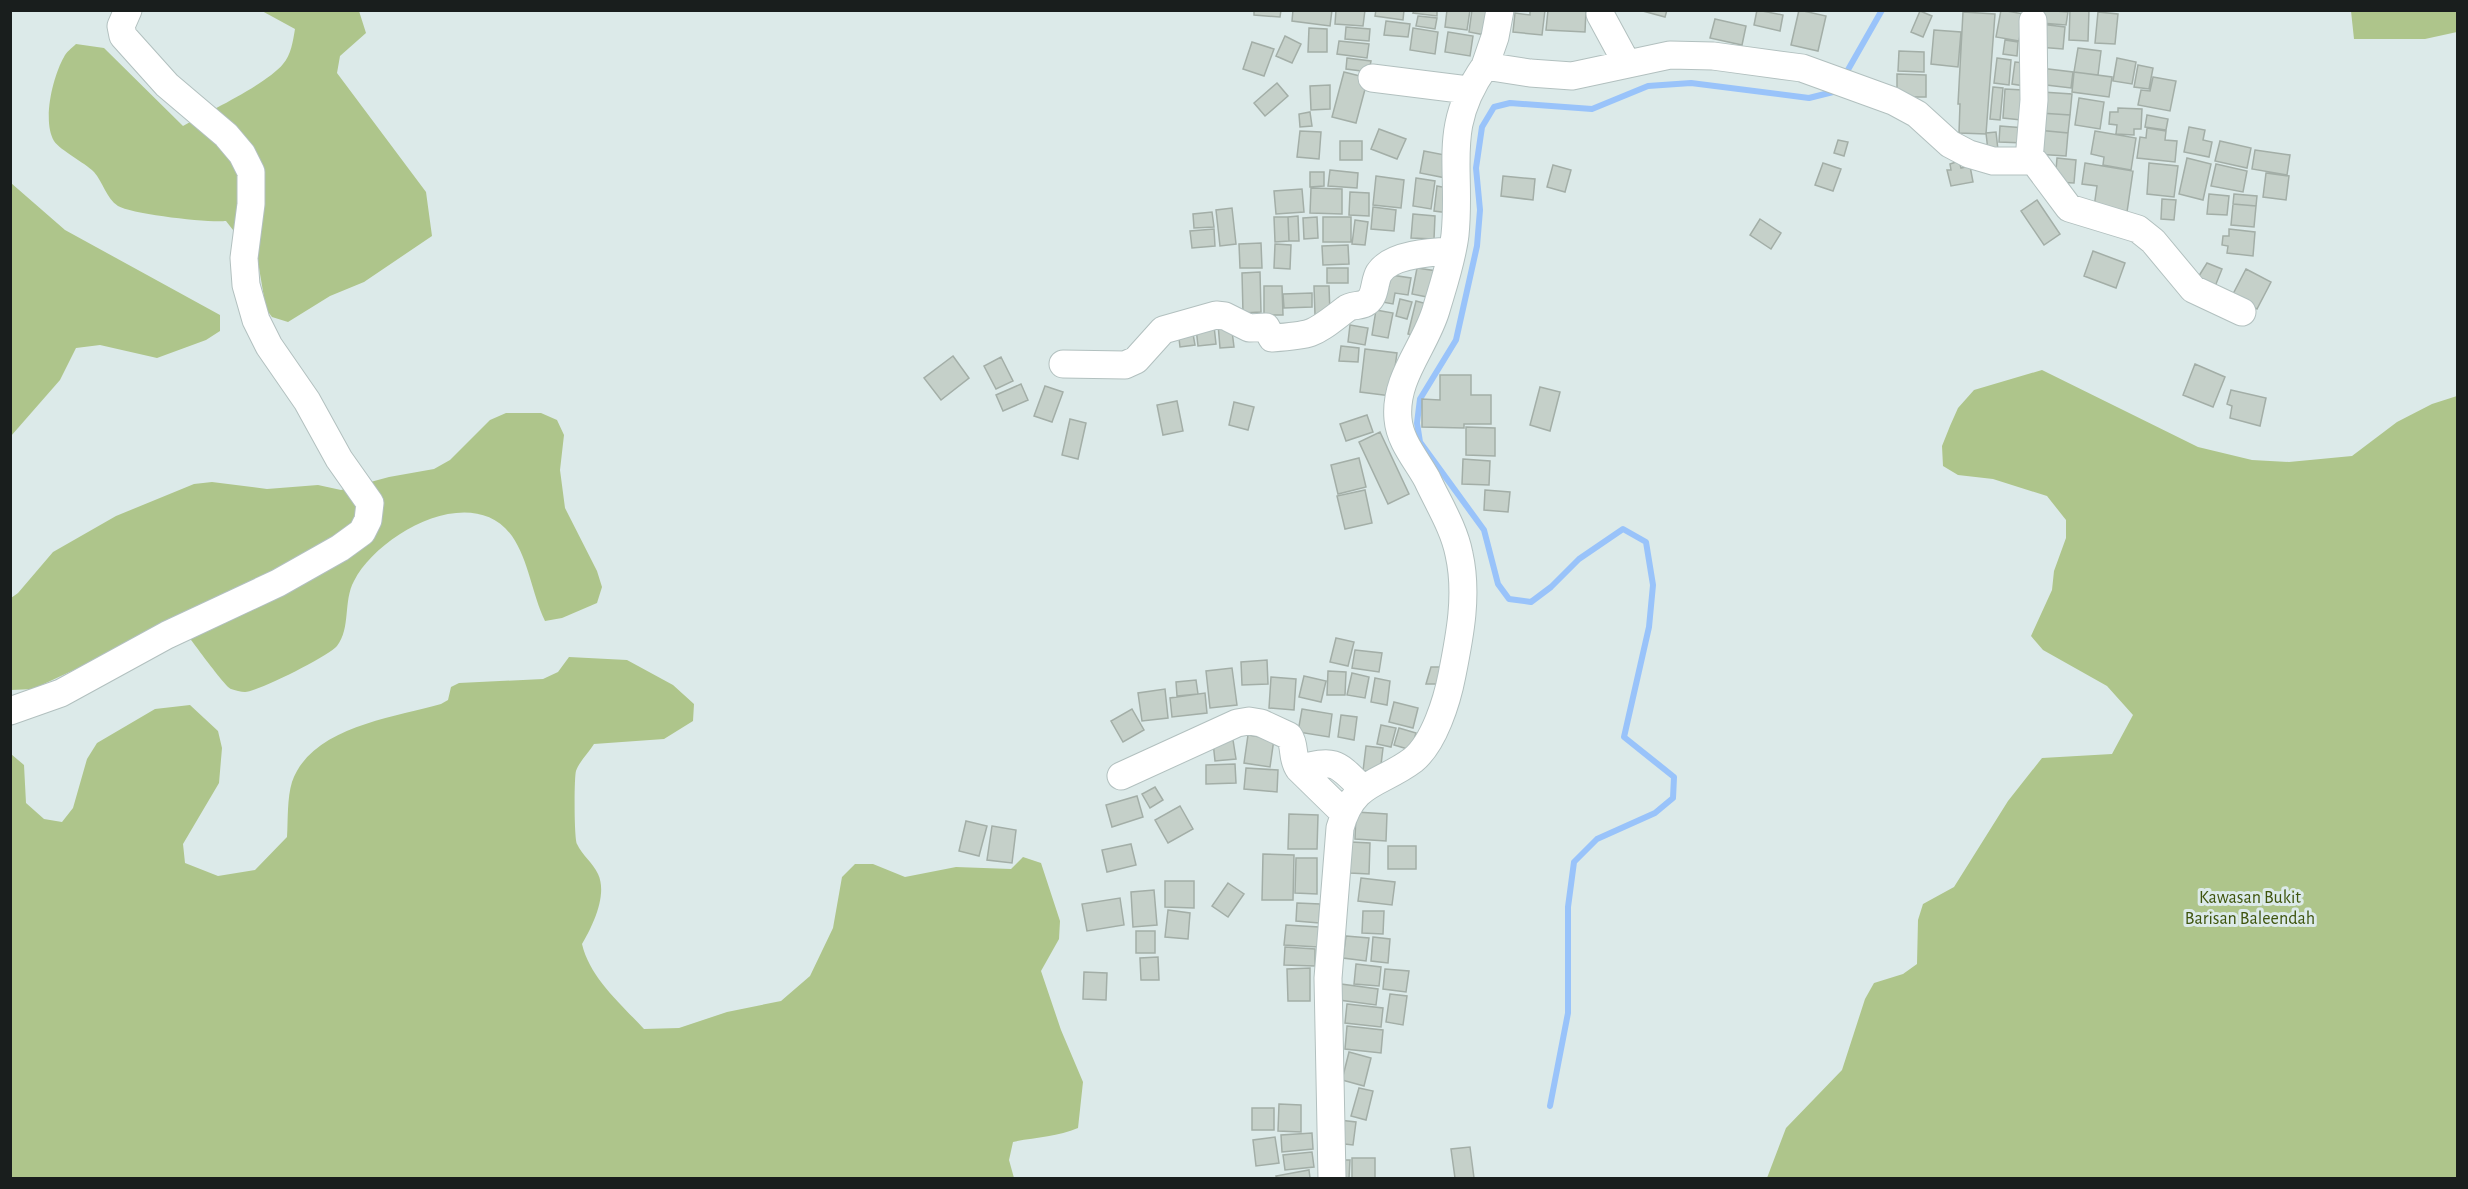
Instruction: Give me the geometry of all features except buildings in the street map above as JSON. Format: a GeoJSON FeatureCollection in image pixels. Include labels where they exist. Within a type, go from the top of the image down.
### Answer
{"type":"FeatureCollection","features":[{"type":"Feature","properties":{"kind":"street"},"geometry":{"type":"LineString","coordinates":[[10,711],[61,693],[167,635],[278,583],[340,548],[362,532],[368,520],[370,503],[339,459],[307,401],[269,346],[256,320],[246,285],[244,258],[251,204],[251,172],[242,154],[226,135],[167,86],[123,36],[121,26],[128,10]]}},
{"type":"Feature","properties":{"kind":"street"},"geometry":{"type":"LineString","coordinates":[[1332,1179],[1328,978],[1340,828],[1344,813],[1362,788],[1414,759],[1427,744],[1452,678],[1459,634],[1464,580],[1459,552],[1430,485],[1400,435],[1397,418],[1398,399],[1402,380],[1429,333],[1452,251],[1456,207],[1456,130],[1468,90],[1485,66],[1495,37],[1500,10]]}},
{"type":"Feature","properties":{"kind":"street"},"geometry":{"type":"LineString","coordinates":[[1600,14],[1626,62]]}},
{"type":"Feature","properties":{"kind":"street"},"geometry":{"type":"LineString","coordinates":[[2029,160],[2034,100],[2033,21]]}},
{"type":"Feature","properties":{"kind":"street"},"geometry":{"type":"LineString","coordinates":[[1485,66],[1530,73],[1572,76],[1626,62],[1670,55],[1713,56],[1823,73],[1893,101],[1917,114],[1950,144],[1969,154],[1993,160],[2029,160],[2037,164],[2069,208],[2138,229],[2153,241],[2193,288],[2242,312]]}},
{"type":"Feature","properties":{"kind":"street"},"geometry":{"type":"LineString","coordinates":[[1372,78],[1468,90]]}},
{"type":"Feature","properties":{"kind":"street"},"geometry":{"type":"LineString","coordinates":[[1063,364],[1125,365],[1136,360],[1163,330],[1215,315],[1225,316],[1249,328],[1266,327],[1272,338],[1314,333],[1347,308],[1366,303],[1371,299],[1379,273],[1384,268],[1407,257],[1452,251]]}},
{"type":"Feature","properties":{"kind":"street"},"geometry":{"type":"LineString","coordinates":[[1121,776],[1237,723],[1249,721],[1288,736],[1292,741],[1293,761],[1344,813]]}},
{"type":"Feature","properties":{"kind":"street"},"geometry":{"type":"LineString","coordinates":[[1299,769],[1324,761],[1336,765],[1362,788]]}},
{"type":"Feature","properties":{"kind":"green space"},"geometry":{"type":"Polygon","coordinates":[[[262,11],[359,11],[366,33],[340,56],[337,73],[426,192],[432,236],[364,282],[330,296],[288,322],[272,317],[266,309],[258,262],[226,221],[170,217],[118,206],[110,199],[94,172],[54,141],[49,122],[50,99],[56,75],[65,55],[76,44],[104,48],[183,126],[251,89],[275,72],[286,60],[295,29],[262,11]]]}},
{"type":"Feature","properties":{"kind":"green space"},"geometry":{"type":"Polygon","coordinates":[[[2351,11],[2457,11],[2457,32],[2425,39],[2354,39],[2351,11]]]}},
{"type":"Feature","properties":{"kind":"green space"},"geometry":{"type":"Polygon","coordinates":[[[11,183],[65,230],[220,315],[220,331],[206,340],[157,358],[100,345],[76,348],[60,380],[11,436],[11,183]]]}},
{"type":"Feature","properties":{"kind":"green space","name":"Kawasan Bukit Barisan Baleendah"},"geometry":{"type":"Polygon","coordinates":[[[2042,370],[2198,447],[2252,460],[2289,462],[2352,456],[2397,422],[2432,404],[2457,396],[2457,1178],[1767,1178],[1786,1128],[1842,1070],[1865,999],[1874,983],[1903,974],[1917,964],[1918,920],[1923,904],[1954,887],[2008,801],[2042,758],[2112,754],[2133,715],[2107,686],[2043,650],[2031,636],[2052,590],[2054,571],[2066,538],[2066,520],[2047,496],[1993,479],[1958,475],[1943,466],[1942,446],[1950,426],[1958,408],[1974,390],[2042,370]]]}},
{"type":"Feature","properties":{"kind":"green space"},"geometry":{"type":"Polygon","coordinates":[[[506,413],[541,413],[557,420],[564,435],[560,470],[565,508],[597,571],[602,587],[597,603],[562,618],[545,621],[522,556],[512,536],[495,520],[474,513],[451,514],[427,520],[383,546],[366,563],[354,581],[344,631],[337,646],[308,665],[263,686],[245,692],[231,689],[177,622],[33,689],[11,690],[11,598],[53,552],[116,516],[194,484],[212,482],[267,489],[318,485],[341,490],[389,477],[434,469],[450,460],[490,420],[506,413]]]}},
{"type":"Feature","properties":{"kind":"green space"},"geometry":{"type":"Polygon","coordinates":[[[569,657],[627,660],[673,685],[694,704],[693,721],[664,739],[594,744],[576,771],[577,844],[601,882],[598,910],[582,944],[599,979],[644,1029],[679,1028],[727,1012],[781,1001],[810,976],[833,928],[842,877],[855,864],[873,864],[905,877],[956,867],[1011,869],[1023,857],[1041,863],[1060,921],[1059,939],[1041,971],[1061,1030],[1083,1082],[1078,1128],[1013,1142],[1009,1160],[1014,1178],[11,1178],[11,754],[24,765],[26,803],[44,819],[62,822],[73,808],[87,759],[97,743],[155,709],[190,705],[218,731],[222,748],[219,783],[183,844],[185,863],[218,876],[255,870],[287,837],[290,788],[302,763],[316,749],[335,737],[377,720],[441,704],[448,700],[451,687],[459,683],[543,679],[558,672],[569,657]]]}},
{"type":"Feature","properties":{"kind":"waterway"},"geometry":{"type":"LineString","coordinates":[[1845,75],[1882,10]]}},
{"type":"Feature","properties":{"kind":"waterway"},"geometry":{"type":"LineString","coordinates":[[1550,1106],[1568,1013],[1568,907],[1574,862],[1597,839],[1655,813],[1673,798],[1674,777],[1624,737],[1649,627],[1653,585],[1646,542],[1623,529],[1579,559],[1551,587],[1531,602],[1509,599],[1498,584],[1484,530],[1420,442],[1417,423],[1420,399],[1456,340],[1477,246],[1480,210],[1476,168],[1482,127],[1494,107],[1510,103],[1592,109],[1648,86],[1691,83],[1809,98],[1833,92],[1835,88]]}}]}
